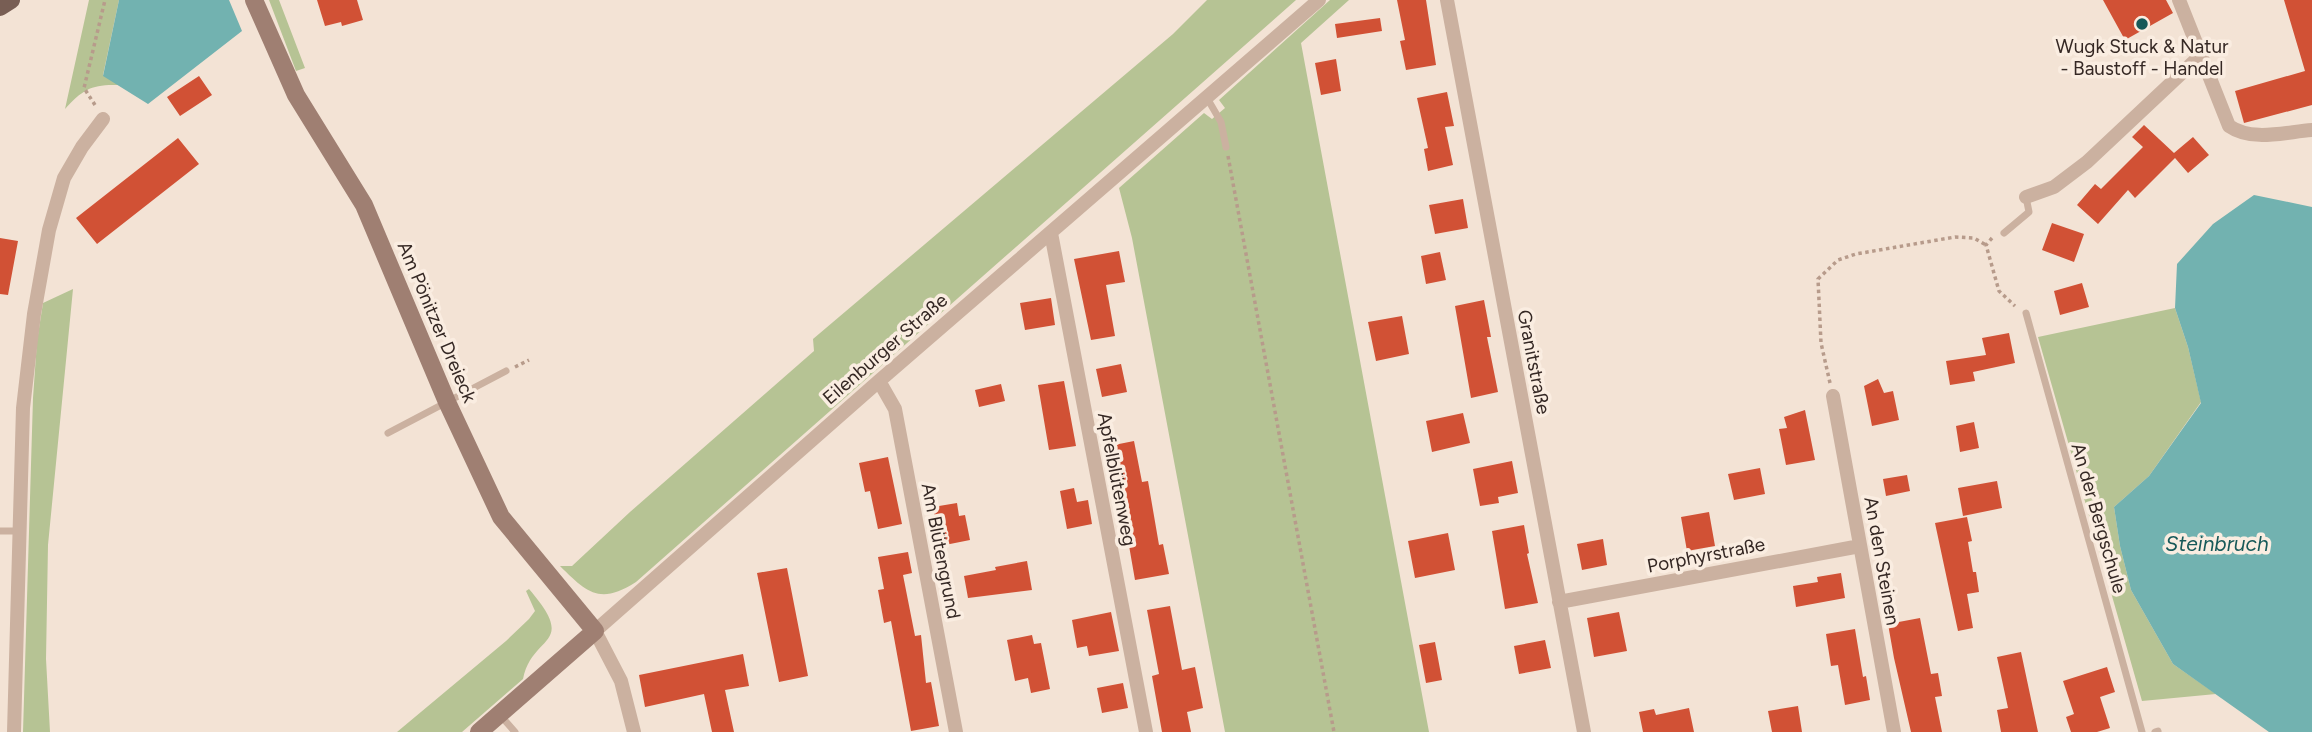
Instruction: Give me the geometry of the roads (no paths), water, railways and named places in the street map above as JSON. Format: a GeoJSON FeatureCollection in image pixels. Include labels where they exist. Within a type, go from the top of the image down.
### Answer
{"type":"FeatureCollection","features":[{"type":"Feature","properties":{"kind":"main road"},"geometry":{"type":"LineString","coordinates":[[0,7],[11,0]]}},
{"type":"Feature","properties":{"kind":"street","name":"Am Pönitzer Dreieck"},"geometry":{"type":"LineString","coordinates":[[254,0],[296,95],[364,205],[447,402],[501,517],[595,631]]}},
{"type":"Feature","properties":{"kind":"street","name":"Eilenburger Straße"},"geometry":{"type":"LineString","coordinates":[[479,732],[879,381],[1320,0]]}},
{"type":"Feature","properties":{"kind":"street","name":"Granitstraße"},"geometry":{"type":"LineString","coordinates":[[1447,0],[1584,732]]}},
{"type":"Feature","properties":{"kind":"street"},"geometry":{"type":"LineString","coordinates":[[2179,0],[2229,126],[2250,136],[2312,130]]}},
{"type":"Feature","properties":{"kind":"street"},"geometry":{"type":"LineString","coordinates":[[2026,197],[2054,187],[2077,170],[2201,55]]}},
{"type":"Feature","properties":{"kind":"street"},"geometry":{"type":"LineString","coordinates":[[14,732],[23,408],[34,314],[49,230],[64,178],[103,119]]}},
{"type":"Feature","properties":{"kind":"street","name":"Apfelblütenweg"},"geometry":{"type":"LineString","coordinates":[[1051,233],[1146,732]]}},
{"type":"Feature","properties":{"kind":"street","name":"Am Blütengrund"},"geometry":{"type":"LineString","coordinates":[[879,381],[895,409],[956,732]]}},
{"type":"Feature","properties":{"kind":"street","name":"An den Steinen"},"geometry":{"type":"LineString","coordinates":[[1833,396],[1894,732]]}},
{"type":"Feature","properties":{"kind":"street","name":"Porphyrstraße"},"geometry":{"type":"LineString","coordinates":[[1559,602],[1860,545]]}},
{"type":"Feature","properties":{"kind":"street"},"geometry":{"type":"LineString","coordinates":[[595,631],[621,681],[634,732]]}},
{"type":"Feature","properties":{"kind":"lane"},"geometry":{"type":"LineString","coordinates":[[1207,98],[1221,122],[1226,147]]}},
{"type":"Feature","properties":{"kind":"lane"},"geometry":{"type":"LineString","coordinates":[[2004,233],[2029,212],[2026,197]]}},
{"type":"Feature","properties":{"kind":"lane","name":"An der Bergschule"},"geometry":{"type":"LineString","coordinates":[[2026,313],[2141,732]]}},
{"type":"Feature","properties":{"kind":"lane"},"geometry":{"type":"LineString","coordinates":[[388,433],[506,371]]}},
{"type":"Feature","properties":{"kind":"lane"},"geometry":{"type":"LineString","coordinates":[[0,531],[19,531]]}},
{"type":"Feature","properties":{"kind":"lane"},"geometry":{"type":"LineString","coordinates":[[500,714],[515,732]]}},
{"type":"Feature","properties":{"kind":"water"},"geometry":{"type":"Polygon","coordinates":[[[119,0],[229,0],[242,31],[148,104],[103,76],[119,0]]]}},
{"type":"Feature","properties":{"kind":"water","name":"Steinbruch"},"geometry":{"type":"Polygon","coordinates":[[[2254,195],[2312,207],[2312,732],[2269,732],[2173,664],[2131,590],[2114,507],[2149,476],[2201,403],[2188,347],[2175,308],[2177,264],[2213,224],[2254,195]]]}},
{"type":"Feature","properties":{"kind":"place","name":"Wugk Stuck & Natur - Baustoff - Handel"},"geometry":{"type":"Point","coordinates":[2142,24]}}]}
